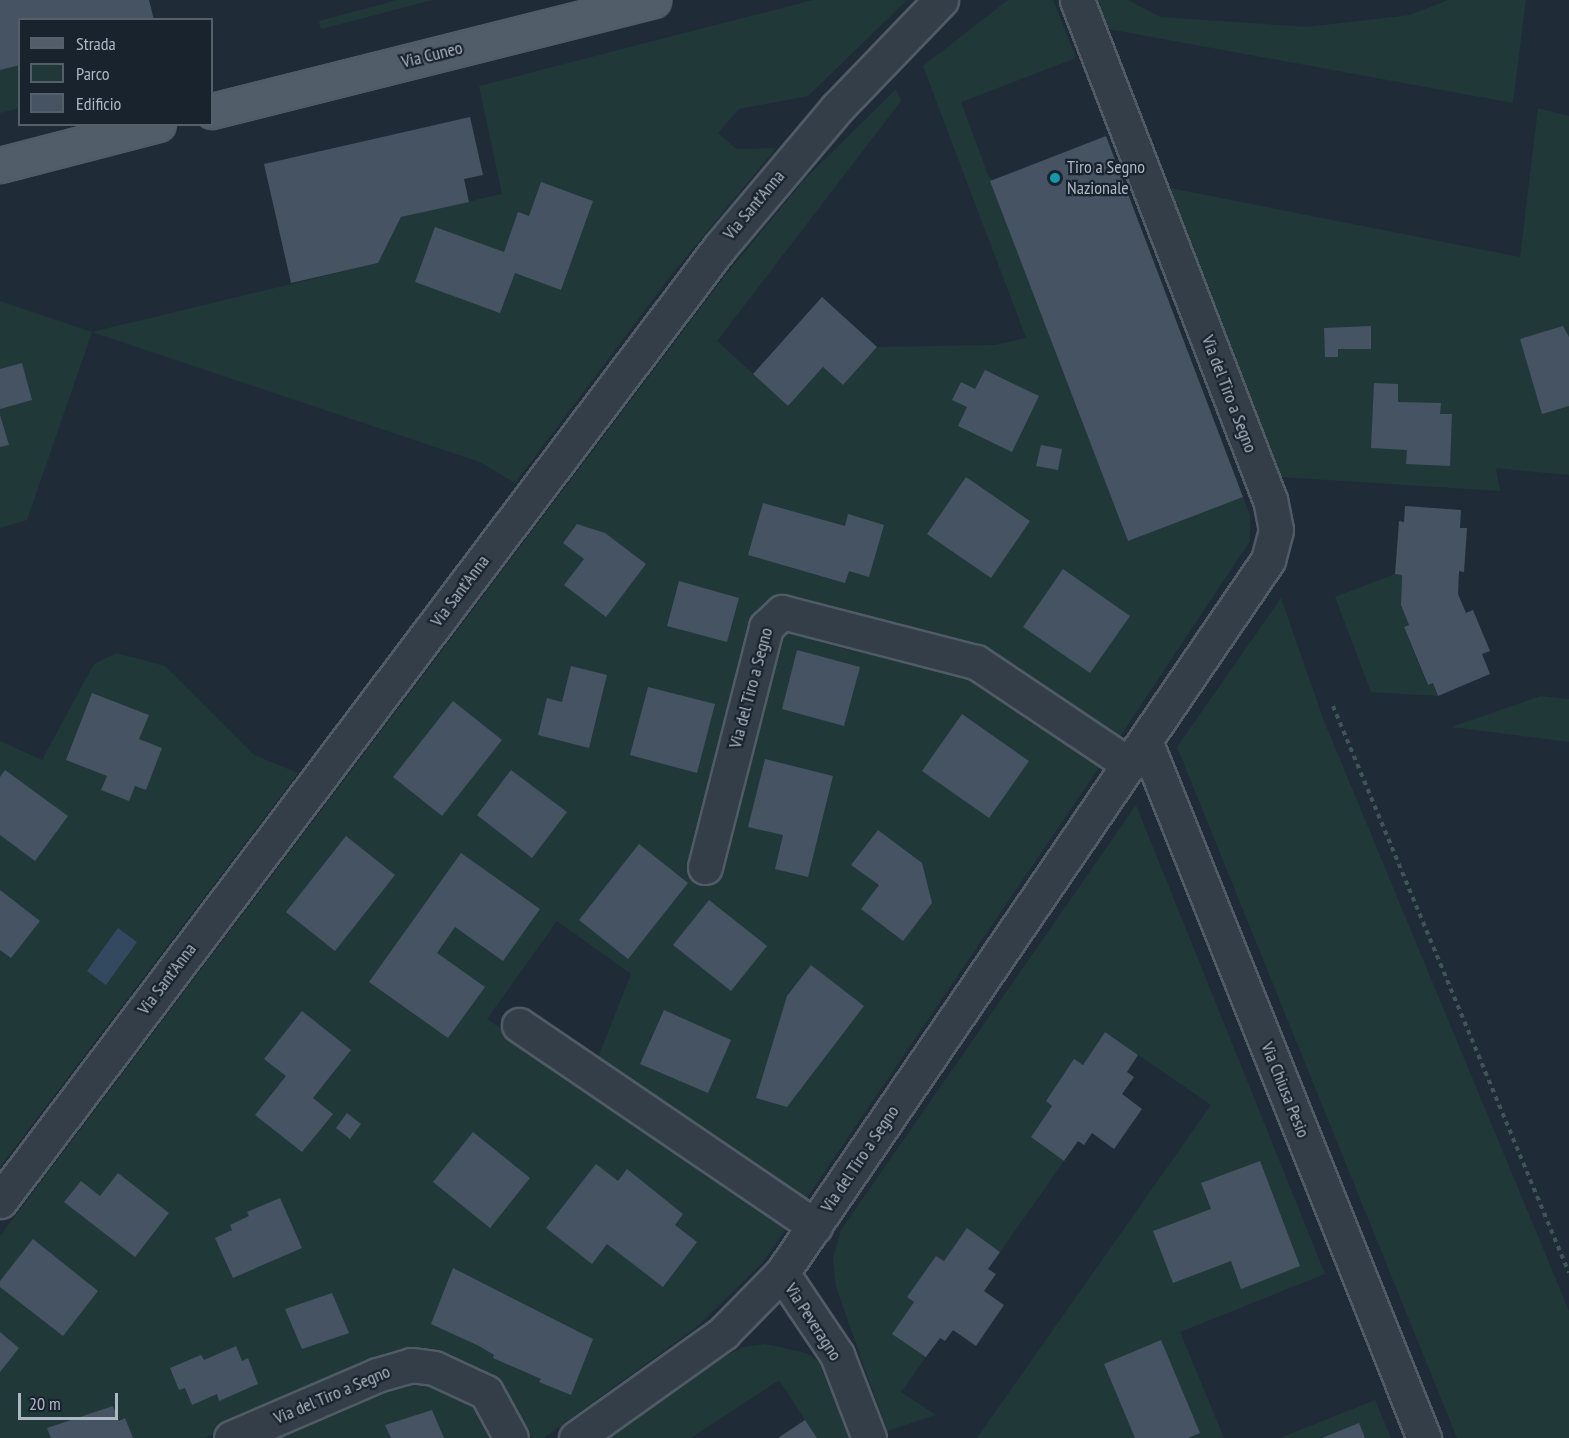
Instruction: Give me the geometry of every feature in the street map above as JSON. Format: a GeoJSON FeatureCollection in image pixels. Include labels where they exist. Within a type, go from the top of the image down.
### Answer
{"type":"FeatureCollection","features":[{"type":"Feature","properties":{"kind":"main road","name":"Via Cuneo"},"geometry":{"type":"LineString","coordinates":[[213,111],[653,0]]}},
{"type":"Feature","properties":{"kind":"main road"},"geometry":{"type":"LineString","coordinates":[[0,165],[150,126]]}},
{"type":"Feature","properties":{"kind":"street","name":"Via Sant'Anna"},"geometry":{"type":"LineString","coordinates":[[0,1201],[720,247],[837,108],[941,0]]}},
{"type":"Feature","properties":{"kind":"street","name":"Via del Tiro a Segno"},"geometry":{"type":"LineString","coordinates":[[576,1438],[723,1333],[782,1273],[1261,574],[1273,546],[1275,515],[1077,0]]}},
{"type":"Feature","properties":{"kind":"street","name":"Via del Tiro a Segno"},"geometry":{"type":"LineString","coordinates":[[705,867],[766,627],[782,612],[976,662],[1138,754]]}},
{"type":"Feature","properties":{"kind":"street","name":"Via Chiusa Pesio"},"geometry":{"type":"LineString","coordinates":[[1138,754],[1424,1438]]}},
{"type":"Feature","properties":{"kind":"street","name":"Via del Tiro a Segno"},"geometry":{"type":"LineString","coordinates":[[519,1025],[815,1226]]}},
{"type":"Feature","properties":{"kind":"street","name":"Via Peveragno"},"geometry":{"type":"LineString","coordinates":[[782,1273],[837,1355],[869,1438]]}},
{"type":"Feature","properties":{"kind":"street","name":"Via del Tiro a Segno"},"geometry":{"type":"LineString","coordinates":[[231,1438],[377,1375],[411,1365],[434,1368],[479,1387],[490,1397],[511,1438]]}},
{"type":"Feature","properties":{"kind":"path"},"geometry":{"type":"LineString","coordinates":[[1333,706],[1569,1273]]}},
{"type":"Feature","properties":{"kind":"green space"},"geometry":{"type":"Polygon","coordinates":[[[397,0],[433,0],[321,29],[319,21],[397,0]]]}},
{"type":"Feature","properties":{"kind":"green space"},"geometry":{"type":"Polygon","coordinates":[[[813,0],[907,0],[808,96],[739,109],[718,133],[736,149],[776,148],[672,274],[515,483],[480,462],[92,332],[378,263],[401,217],[502,194],[479,86],[813,0]]]}},
{"type":"Feature","properties":{"kind":"green space"},"geometry":{"type":"Polygon","coordinates":[[[1008,0],[1053,0],[1076,58],[961,102],[988,175],[1243,497],[1250,514],[1250,541],[1119,738],[990,651],[790,599],[773,645],[783,629],[958,671],[1100,766],[804,1202],[597,1060],[631,974],[557,921],[487,1019],[788,1226],[762,1263],[699,1325],[544,1438],[522,1438],[503,1400],[387,1359],[204,1438],[0,1438],[0,1236],[724,277],[804,180],[896,89],[901,101],[717,341],[788,406],[823,367],[843,385],[877,347],[995,345],[1026,338],[923,66],[1008,0]]]}},
{"type":"Feature","properties":{"kind":"green space"},"geometry":{"type":"Polygon","coordinates":[[[1097,0],[1128,0],[1160,17],[1307,27],[1410,15],[1448,0],[1526,0],[1513,103],[1108,29],[1097,0]]]}},
{"type":"Feature","properties":{"kind":"green space"},"geometry":{"type":"Polygon","coordinates":[[[18,65],[18,108],[0,113],[0,70],[18,65]]]}},
{"type":"Feature","properties":{"kind":"green space"},"geometry":{"type":"Polygon","coordinates":[[[1538,108],[1569,116],[1569,475],[1496,468],[1500,491],[1281,477],[1170,188],[1520,257],[1538,108]]]}},
{"type":"Feature","properties":{"kind":"green space"},"geometry":{"type":"Polygon","coordinates":[[[0,301],[92,332],[27,520],[0,528],[0,301]]]}},
{"type":"Feature","properties":{"kind":"green space"},"geometry":{"type":"Polygon","coordinates":[[[1395,574],[1402,575],[1401,605],[1409,625],[1404,628],[1427,685],[1433,683],[1438,696],[1371,692],[1335,597],[1395,574]]]}},
{"type":"Feature","properties":{"kind":"green space"},"geometry":{"type":"Polygon","coordinates":[[[1281,598],[1324,721],[1569,1311],[1569,1438],[1457,1438],[1177,747],[1281,598]]]}},
{"type":"Feature","properties":{"kind":"green space"},"geometry":{"type":"Polygon","coordinates":[[[116,653],[165,666],[254,755],[298,773],[0,1167],[0,741],[42,760],[94,664],[116,653]]]}},
{"type":"Feature","properties":{"kind":"green space"},"geometry":{"type":"Polygon","coordinates":[[[1541,696],[1569,699],[1569,742],[1451,727],[1541,696]]]}},
{"type":"Feature","properties":{"kind":"green space"},"geometry":{"type":"Polygon","coordinates":[[[1136,805],[1325,1274],[1180,1332],[1224,1438],[977,1438],[1211,1105],[1105,1032],[1083,1065],[1074,1060],[1046,1101],[1052,1106],[1031,1137],[1064,1161],[1000,1252],[967,1229],[944,1261],[936,1256],[908,1297],[914,1302],[926,1357],[901,1392],[936,1415],[887,1431],[836,1287],[833,1258],[841,1230],[1136,805]]]}},
{"type":"Feature","properties":{"kind":"green space"},"geometry":{"type":"Polygon","coordinates":[[[765,1344],[806,1353],[819,1362],[849,1438],[817,1438],[779,1380],[691,1438],[609,1438],[720,1359],[743,1347],[765,1344]]]}},
{"type":"Feature","properties":{"kind":"green space"},"geometry":{"type":"Polygon","coordinates":[[[400,1378],[466,1392],[501,1438],[260,1438],[400,1378]]]}},
{"type":"Feature","properties":{"kind":"green space"},"geometry":{"type":"Polygon","coordinates":[[[1375,1400],[1391,1438],[1280,1438],[1375,1400]]]}},
{"type":"Feature","properties":{"kind":"water"},"geometry":{"type":"Polygon","coordinates":[[[118,928],[137,942],[106,985],[87,971],[118,928]]]}},
{"type":"Feature","properties":{"kind":"building"},"geometry":{"type":"Polygon","coordinates":[[[0,0],[149,0],[154,18],[18,18],[18,66],[0,70],[0,0]]]}},
{"type":"Feature","properties":{"kind":"building"},"geometry":{"type":"Polygon","coordinates":[[[470,117],[483,175],[464,179],[469,202],[401,217],[378,263],[291,283],[264,164],[470,117]]]}},
{"type":"Feature","properties":{"kind":"building"},"geometry":{"type":"Polygon","coordinates":[[[1106,136],[1243,497],[1128,541],[990,181],[1106,136]]]}},
{"type":"Feature","properties":{"kind":"building"},"geometry":{"type":"Polygon","coordinates":[[[541,182],[593,201],[561,290],[515,273],[500,313],[415,282],[435,227],[504,252],[518,212],[529,216],[541,182]]]}},
{"type":"Feature","properties":{"kind":"building"},"geometry":{"type":"Polygon","coordinates":[[[822,297],[877,347],[843,385],[823,367],[788,406],[753,374],[822,297]]]}},
{"type":"Feature","properties":{"kind":"building"},"geometry":{"type":"Polygon","coordinates":[[[1371,326],[1371,349],[1338,349],[1338,357],[1325,357],[1324,328],[1371,326]]]}},
{"type":"Feature","properties":{"kind":"building"},"geometry":{"type":"Polygon","coordinates":[[[1563,326],[1569,337],[1569,406],[1542,414],[1520,339],[1563,326]]]}},
{"type":"Feature","properties":{"kind":"building"},"geometry":{"type":"Polygon","coordinates":[[[22,363],[32,400],[0,409],[0,369],[22,363]]]}},
{"type":"Feature","properties":{"kind":"building"},"geometry":{"type":"Polygon","coordinates":[[[985,370],[1039,396],[1012,452],[958,426],[967,407],[952,400],[961,382],[975,389],[985,370]]]}},
{"type":"Feature","properties":{"kind":"building"},"geometry":{"type":"Polygon","coordinates":[[[1374,383],[1398,384],[1398,402],[1441,403],[1440,414],[1452,414],[1450,466],[1406,464],[1407,450],[1371,448],[1374,383]]]}},
{"type":"Feature","properties":{"kind":"building"},"geometry":{"type":"Polygon","coordinates":[[[0,415],[9,445],[0,447],[0,415]]]}},
{"type":"Feature","properties":{"kind":"building"},"geometry":{"type":"Polygon","coordinates":[[[1041,445],[1062,449],[1058,470],[1036,466],[1041,445]]]}},
{"type":"Feature","properties":{"kind":"building"},"geometry":{"type":"Polygon","coordinates":[[[966,477],[1030,521],[991,578],[927,534],[966,477]]]}},
{"type":"Feature","properties":{"kind":"building"},"geometry":{"type":"Polygon","coordinates":[[[763,503],[845,526],[848,514],[884,525],[869,577],[849,571],[845,583],[748,555],[763,503]]]}},
{"type":"Feature","properties":{"kind":"building"},"geometry":{"type":"Polygon","coordinates":[[[1405,506],[1461,510],[1460,528],[1467,528],[1464,572],[1459,571],[1458,594],[1466,613],[1473,610],[1490,651],[1482,654],[1490,674],[1438,696],[1433,683],[1428,685],[1404,627],[1409,625],[1401,605],[1402,575],[1395,574],[1399,521],[1404,522],[1405,506]]]}},
{"type":"Feature","properties":{"kind":"building"},"geometry":{"type":"Polygon","coordinates":[[[577,524],[605,533],[646,564],[606,617],[564,585],[584,559],[563,543],[577,524]]]}},
{"type":"Feature","properties":{"kind":"building"},"geometry":{"type":"Polygon","coordinates":[[[1063,569],[1130,616],[1090,673],[1023,627],[1063,569]]]}},
{"type":"Feature","properties":{"kind":"building"},"geometry":{"type":"Polygon","coordinates":[[[679,581],[739,598],[727,642],[667,626],[679,581]]]}},
{"type":"Feature","properties":{"kind":"building"},"geometry":{"type":"Polygon","coordinates":[[[797,650],[860,667],[844,726],[782,709],[797,650]]]}},
{"type":"Feature","properties":{"kind":"building"},"geometry":{"type":"Polygon","coordinates":[[[571,666],[607,675],[589,748],[538,735],[547,698],[562,702],[571,666]]]}},
{"type":"Feature","properties":{"kind":"building"},"geometry":{"type":"Polygon","coordinates":[[[648,687],[715,704],[697,773],[630,755],[648,687]]]}},
{"type":"Feature","properties":{"kind":"building"},"geometry":{"type":"Polygon","coordinates":[[[92,693],[149,715],[139,739],[162,748],[146,790],[135,786],[129,801],[101,790],[107,776],[66,760],[92,693]]]}},
{"type":"Feature","properties":{"kind":"building"},"geometry":{"type":"Polygon","coordinates":[[[453,701],[502,740],[442,816],[393,777],[453,701]]]}},
{"type":"Feature","properties":{"kind":"building"},"geometry":{"type":"Polygon","coordinates":[[[962,714],[1029,761],[989,818],[922,771],[962,714]]]}},
{"type":"Feature","properties":{"kind":"building"},"geometry":{"type":"Polygon","coordinates":[[[765,759],[833,776],[808,877],[775,869],[783,835],[748,827],[765,759]]]}},
{"type":"Feature","properties":{"kind":"building"},"geometry":{"type":"Polygon","coordinates":[[[5,770],[68,816],[35,861],[0,835],[0,777],[5,770]]]}},
{"type":"Feature","properties":{"kind":"building"},"geometry":{"type":"Polygon","coordinates":[[[511,770],[567,812],[532,858],[477,815],[511,770]]]}},
{"type":"Feature","properties":{"kind":"building"},"geometry":{"type":"Polygon","coordinates":[[[878,830],[922,863],[932,903],[903,941],[861,909],[879,885],[851,865],[878,830]]]}},
{"type":"Feature","properties":{"kind":"building"},"geometry":{"type":"Polygon","coordinates":[[[346,836],[395,875],[335,951],[286,912],[346,836]]]}},
{"type":"Feature","properties":{"kind":"building"},"geometry":{"type":"Polygon","coordinates":[[[639,844],[688,883],[628,959],[579,920],[639,844]]]}},
{"type":"Feature","properties":{"kind":"building"},"geometry":{"type":"Polygon","coordinates":[[[461,853],[540,909],[503,961],[455,927],[437,953],[485,987],[448,1038],[369,982],[461,853]]]}},
{"type":"Feature","properties":{"kind":"building"},"geometry":{"type":"Polygon","coordinates":[[[0,890],[40,921],[11,958],[0,950],[0,890]]]}},
{"type":"Feature","properties":{"kind":"building"},"geometry":{"type":"Polygon","coordinates":[[[709,900],[767,946],[731,991],[673,945],[709,900]]]}},
{"type":"Feature","properties":{"kind":"building"},"geometry":{"type":"Polygon","coordinates":[[[811,965],[864,1006],[787,1107],[756,1098],[787,996],[811,965]]]}},
{"type":"Feature","properties":{"kind":"building"},"geometry":{"type":"Polygon","coordinates":[[[664,1010],[731,1040],[708,1093],[640,1064],[664,1010]]]}},
{"type":"Feature","properties":{"kind":"building"},"geometry":{"type":"Polygon","coordinates":[[[302,1011],[351,1050],[313,1098],[333,1114],[302,1152],[255,1115],[286,1076],[264,1059],[302,1011]]]}},
{"type":"Feature","properties":{"kind":"building"},"geometry":{"type":"Polygon","coordinates":[[[1105,1032],[1138,1055],[1127,1072],[1134,1077],[1122,1094],[1142,1109],[1114,1149],[1092,1133],[1084,1145],[1078,1141],[1064,1161],[1031,1137],[1052,1106],[1046,1101],[1074,1059],[1083,1065],[1105,1032]]]}},
{"type":"Feature","properties":{"kind":"building"},"geometry":{"type":"Polygon","coordinates":[[[347,1113],[361,1124],[350,1139],[336,1128],[347,1113]]]}},
{"type":"Feature","properties":{"kind":"building"},"geometry":{"type":"Polygon","coordinates":[[[473,1132],[530,1178],[490,1228],[433,1182],[473,1132]]]}},
{"type":"Feature","properties":{"kind":"building"},"geometry":{"type":"Polygon","coordinates":[[[1260,1161],[1300,1266],[1241,1289],[1231,1261],[1173,1283],[1153,1231],[1211,1209],[1201,1183],[1260,1161]]]}},
{"type":"Feature","properties":{"kind":"building"},"geometry":{"type":"Polygon","coordinates":[[[596,1164],[618,1181],[627,1169],[683,1214],[675,1225],[697,1242],[663,1287],[607,1244],[592,1264],[546,1228],[596,1164]]]}},
{"type":"Feature","properties":{"kind":"building"},"geometry":{"type":"Polygon","coordinates":[[[118,1173],[169,1213],[135,1257],[64,1202],[81,1181],[100,1196],[118,1173]]]}},
{"type":"Feature","properties":{"kind":"building"},"geometry":{"type":"Polygon","coordinates":[[[280,1198],[302,1248],[233,1278],[215,1238],[232,1230],[230,1225],[249,1216],[247,1212],[280,1198]]]}},
{"type":"Feature","properties":{"kind":"building"},"geometry":{"type":"Polygon","coordinates":[[[967,1228],[1000,1252],[988,1269],[996,1274],[984,1291],[1004,1305],[976,1346],[953,1330],[945,1341],[940,1338],[926,1357],[892,1334],[914,1302],[907,1297],[936,1256],[944,1261],[967,1228]]]}},
{"type":"Feature","properties":{"kind":"building"},"geometry":{"type":"Polygon","coordinates":[[[33,1239],[98,1291],[63,1336],[0,1287],[0,1281],[33,1239]]]}},
{"type":"Feature","properties":{"kind":"building"},"geometry":{"type":"Polygon","coordinates":[[[453,1268],[593,1339],[571,1395],[539,1382],[541,1379],[493,1358],[494,1355],[479,1346],[431,1324],[453,1268]]]}},
{"type":"Feature","properties":{"kind":"building"},"geometry":{"type":"Polygon","coordinates":[[[332,1293],[349,1333],[302,1349],[285,1309],[332,1293]]]}},
{"type":"Feature","properties":{"kind":"building"},"geometry":{"type":"Polygon","coordinates":[[[0,1332],[19,1348],[0,1372],[0,1332]]]}},
{"type":"Feature","properties":{"kind":"building"},"geometry":{"type":"Polygon","coordinates":[[[1161,1340],[1200,1433],[1188,1438],[1135,1438],[1104,1364],[1161,1340]]]}},
{"type":"Feature","properties":{"kind":"building"},"geometry":{"type":"Polygon","coordinates":[[[236,1346],[242,1361],[248,1358],[258,1384],[219,1401],[217,1394],[192,1405],[185,1388],[179,1390],[170,1368],[201,1355],[204,1360],[236,1346]]]}},
{"type":"Feature","properties":{"kind":"building"},"geometry":{"type":"Polygon","coordinates":[[[113,1406],[119,1421],[125,1418],[133,1438],[51,1438],[47,1428],[113,1406]]]}},
{"type":"Feature","properties":{"kind":"building"},"geometry":{"type":"Polygon","coordinates":[[[432,1410],[444,1438],[391,1438],[385,1425],[432,1410]]]}},
{"type":"Feature","properties":{"kind":"building"},"geometry":{"type":"Polygon","coordinates":[[[805,1420],[817,1438],[778,1438],[805,1420]]]}},
{"type":"Feature","properties":{"kind":"building"},"geometry":{"type":"Polygon","coordinates":[[[1359,1423],[1365,1438],[1322,1438],[1359,1423]]]}},
{"type":"Feature","properties":{"kind":"place","name":"Tiro a Segno Nazionale"},"geometry":{"type":"Point","coordinates":[1055,178]}}]}
